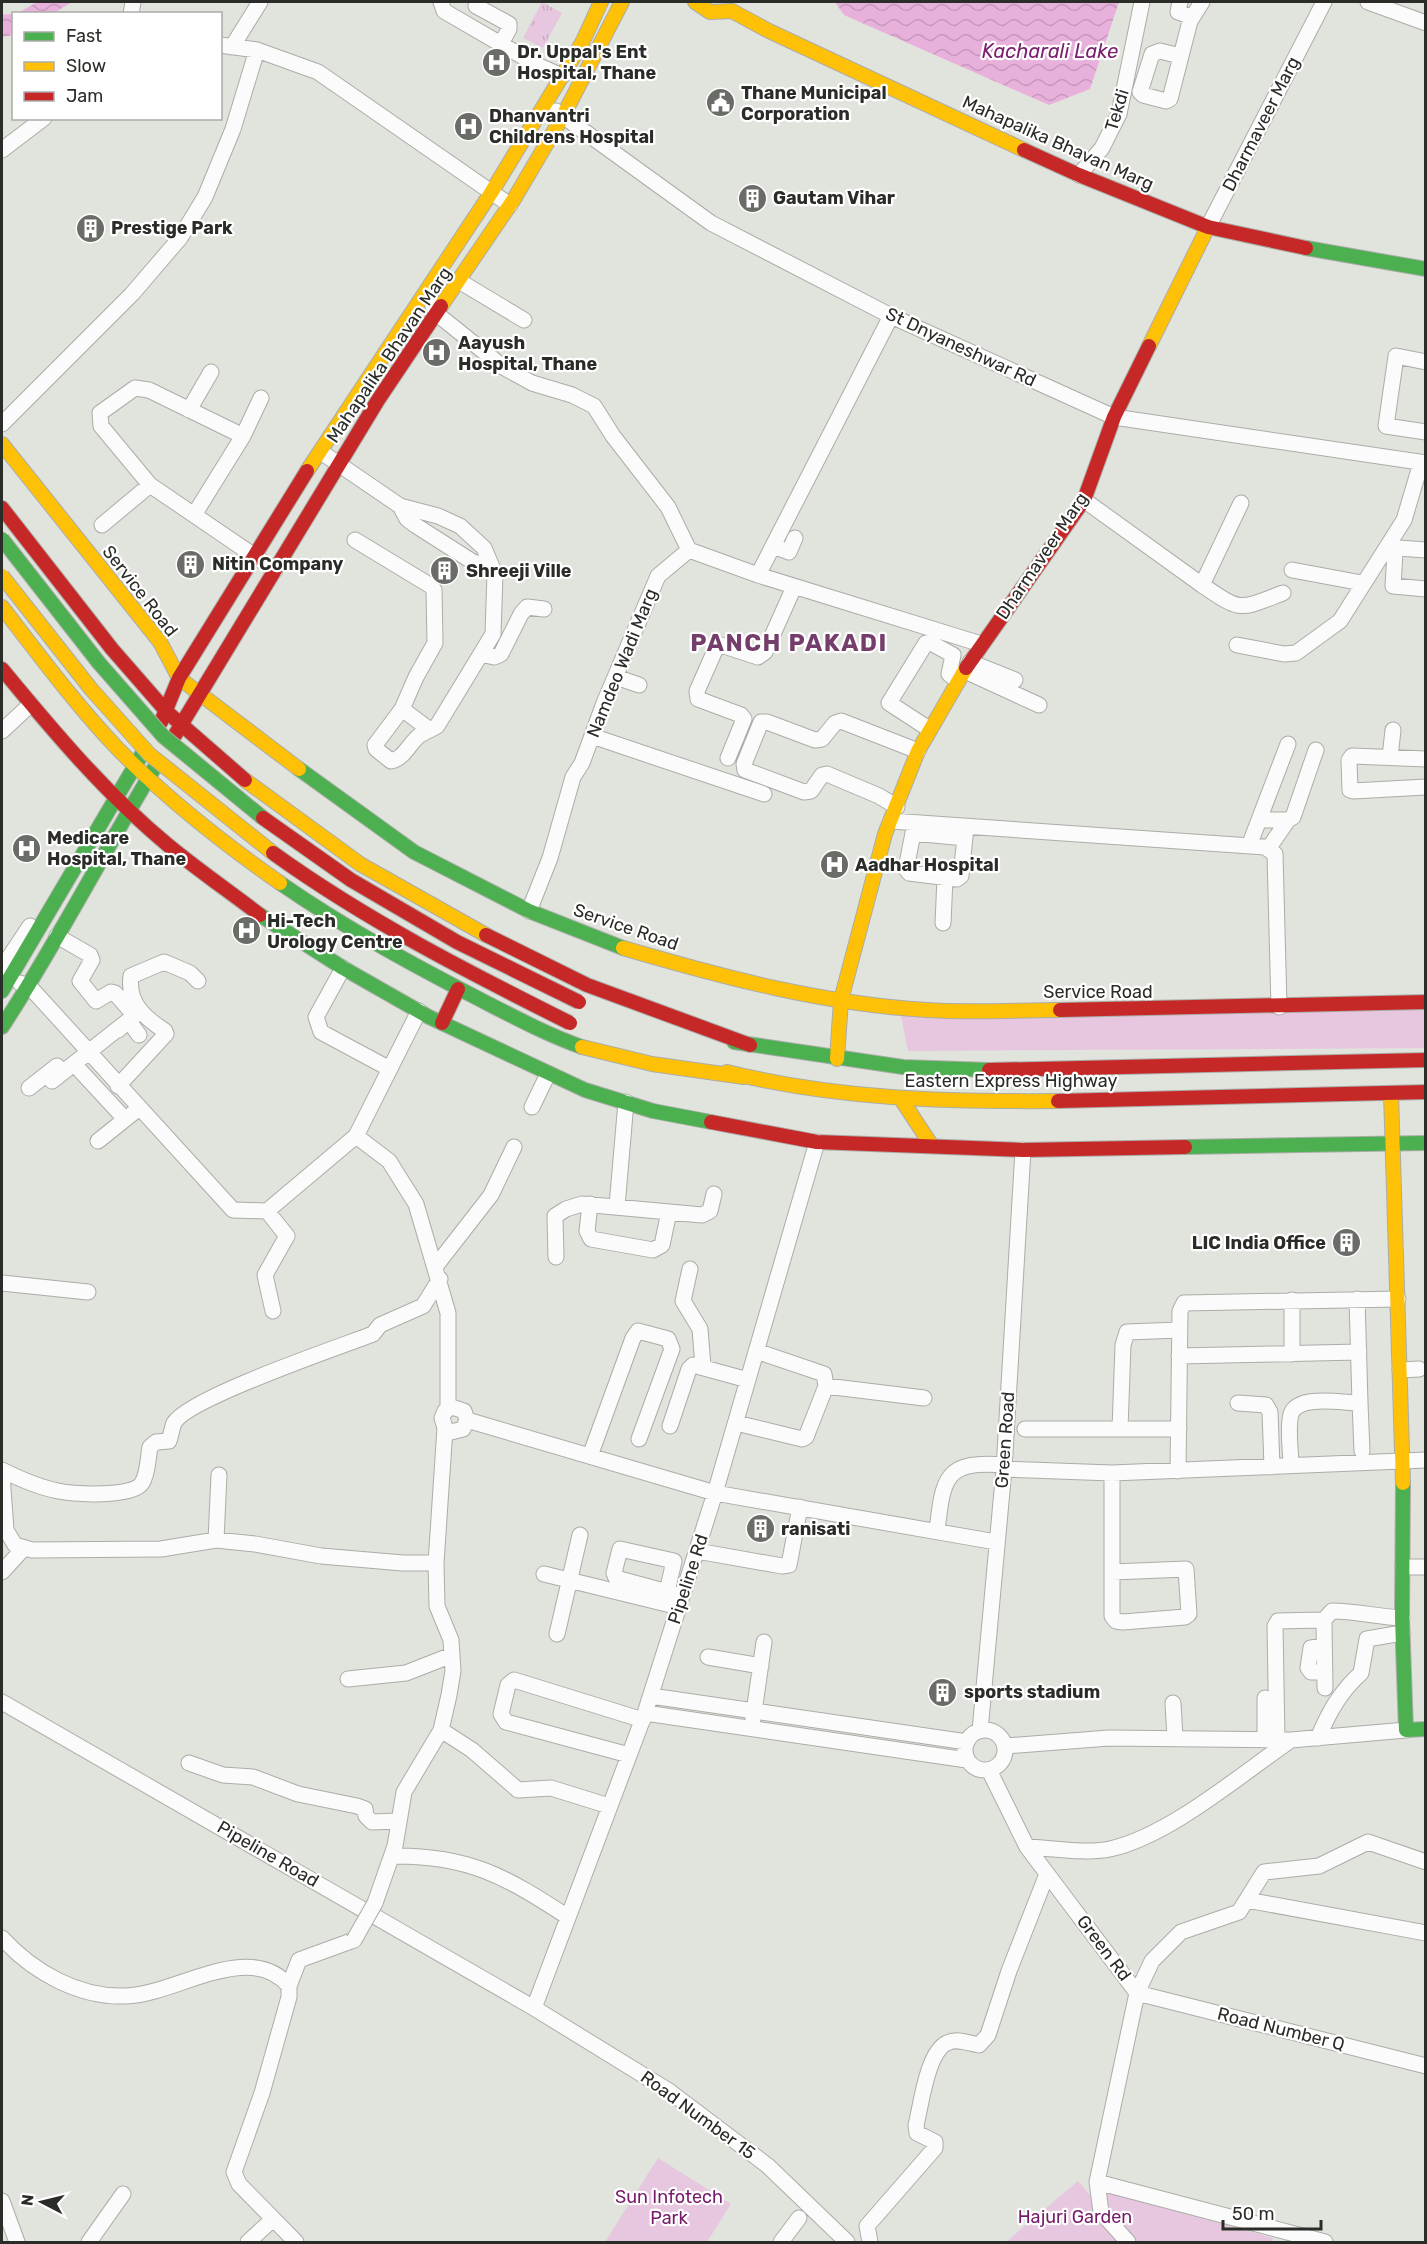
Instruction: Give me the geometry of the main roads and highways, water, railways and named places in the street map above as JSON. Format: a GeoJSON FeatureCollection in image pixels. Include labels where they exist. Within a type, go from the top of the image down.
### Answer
{"type":"FeatureCollection","features":[{"type":"Feature","properties":{"kind":"main road","name":"Mahapalika Bhavan Marg"},"geometry":{"type":"LineString","coordinates":[[81,853],[167,712],[179,678],[290,496],[348,411],[424,290],[491,193],[546,104],[601,2]]}},
{"type":"Feature","properties":{"kind":"main road","name":"Mahapalika Bhavan Marg"},"geometry":{"type":"LineString","coordinates":[[2,1027],[29,986],[97,863],[338,464],[510,206],[564,116],[622,2]]}},
{"type":"Feature","properties":{"kind":"main road","name":"Mahapalika Bhavan Marg"},"geometry":{"type":"LineString","coordinates":[[695,2],[710,12],[730,6],[769,31],[1079,175],[1209,227],[1264,241],[1425,270]]}},
{"type":"Feature","properties":{"kind":"main road","name":"Dharmaveer Marg"},"geometry":{"type":"LineString","coordinates":[[837,1059],[841,1000],[894,814],[918,751],[981,644],[1084,500],[1114,417],[1209,227]]}},
{"type":"Feature","properties":{"kind":"main road"},"geometry":{"type":"LineString","coordinates":[[348,411],[366,420]]}},
{"type":"Feature","properties":{"kind":"main road","name":"Service Road"},"geometry":{"type":"LineString","coordinates":[[2,444],[160,642],[179,678],[414,852],[529,911],[611,944],[733,980],[841,1000],[927,1010],[1146,1010],[1425,1002]]}},
{"type":"Feature","properties":{"kind":"main road"},"geometry":{"type":"LineString","coordinates":[[2,508],[134,675],[167,712],[180,726],[258,791],[351,857],[465,925],[587,985],[750,1045]]}},
{"type":"Feature","properties":{"kind":"main road"},"geometry":{"type":"LineString","coordinates":[[2,539],[99,663],[163,736],[246,806],[351,880],[457,942],[585,1004]]}},
{"type":"Feature","properties":{"kind":"main road"},"geometry":{"type":"LineString","coordinates":[[2,576],[83,679],[149,754],[233,824],[340,900],[447,963],[576,1025]]}},
{"type":"Feature","properties":{"kind":"main road"},"geometry":{"type":"LineString","coordinates":[[2,607],[134,766],[222,840],[330,917],[458,989],[563,1041],[648,1064],[744,1077]]}},
{"type":"Feature","properties":{"kind":"main road"},"geometry":{"type":"LineString","coordinates":[[2,669],[115,797],[170,846],[270,922],[343,968],[419,1011],[585,1090],[653,1111],[818,1142],[1023,1150],[1425,1143]]}},
{"type":"Feature","properties":{"kind":"main road"},"geometry":{"type":"LineString","coordinates":[[87,712],[106,713],[119,709],[131,688],[134,675]]}},
{"type":"Feature","properties":{"kind":"main road"},"geometry":{"type":"LineString","coordinates":[[442,1023],[458,989]]}},
{"type":"Feature","properties":{"kind":"main road","name":"Eastern Express Highway"},"geometry":{"type":"LineString","coordinates":[[666,1029],[837,1059],[903,1067],[993,1070],[1425,1060]]}},
{"type":"Feature","properties":{"kind":"main road","name":"Eastern Express Highway"},"geometry":{"type":"LineString","coordinates":[[646,1048],[744,1077],[901,1099],[994,1102],[1425,1092]]}},
{"type":"Feature","properties":{"kind":"main road"},"geometry":{"type":"LineString","coordinates":[[1391,1093],[1400,1370],[1402,1625],[1406,1730],[1425,1729]]}},
{"type":"Feature","properties":{"kind":"main road"},"geometry":{"type":"LineString","coordinates":[[901,1099],[932,1146]]}},
{"type":"Feature","properties":{"kind":"water"},"geometry":{"type":"Polygon","coordinates":[[[37,2],[72,2],[56,12],[20,12],[37,2]]]}},
{"type":"Feature","properties":{"kind":"water","name":"Kacharali Lake"},"geometry":{"type":"Polygon","coordinates":[[[835,2],[1119,2],[1090,89],[1049,105],[844,15],[835,2]]]}},
{"type":"Feature","properties":{"kind":"water"},"geometry":{"type":"Polygon","coordinates":[[[12,14],[12,35],[2,37],[2,15],[12,14]]]}},
{"type":"Feature","properties":{"kind":"place","name":"Dr. Uppal's Ent Hospital, Thane"},"geometry":{"type":"Point","coordinates":[496,62]}},
{"type":"Feature","properties":{"kind":"place","name":"Thane Municipal Corporation"},"geometry":{"type":"Point","coordinates":[720,103]}},
{"type":"Feature","properties":{"kind":"place","name":"Dhanvantri Childrens Hospital"},"geometry":{"type":"Point","coordinates":[468,126]}},
{"type":"Feature","properties":{"kind":"place","name":"Gautam Vihar"},"geometry":{"type":"Point","coordinates":[752,198]}},
{"type":"Feature","properties":{"kind":"place","name":"Prestige Park"},"geometry":{"type":"Point","coordinates":[90,228]}},
{"type":"Feature","properties":{"kind":"place","name":"Aayush Hospital, Thane"},"geometry":{"type":"Point","coordinates":[437,353]}},
{"type":"Feature","properties":{"kind":"place","name":"Nitin Company"},"geometry":{"type":"Point","coordinates":[191,564]}},
{"type":"Feature","properties":{"kind":"place","name":"Shreeji Ville"},"geometry":{"type":"Point","coordinates":[445,571]}},
{"type":"Feature","properties":{"kind":"place","name":"Medicare Hospital, Thane"},"geometry":{"type":"Point","coordinates":[26,848]}},
{"type":"Feature","properties":{"kind":"place","name":"Aadhar Hospital"},"geometry":{"type":"Point","coordinates":[834,865]}},
{"type":"Feature","properties":{"kind":"place","name":"Hi-Tech Urology Centre"},"geometry":{"type":"Point","coordinates":[246,931]}},
{"type":"Feature","properties":{"kind":"place","name":"LIC India Office"},"geometry":{"type":"Point","coordinates":[1347,1243]}},
{"type":"Feature","properties":{"kind":"place","name":"ranisati"},"geometry":{"type":"Point","coordinates":[760,1529]}},
{"type":"Feature","properties":{"kind":"place","name":"sports stadium"},"geometry":{"type":"Point","coordinates":[943,1692]}},
{"type":"Feature","properties":{"kind":"district","name":"PANCH PAKADI"},"geometry":{"type":"Point","coordinates":[789,643]}},
{"type":"Feature","properties":{"kind":"park label","name":"Sun Infotech Park"},"geometry":{"type":"Point","coordinates":[669,2207]}},
{"type":"Feature","properties":{"kind":"park label","name":"Hajuri Garden"},"geometry":{"type":"Point","coordinates":[1075,2217]}}]}
